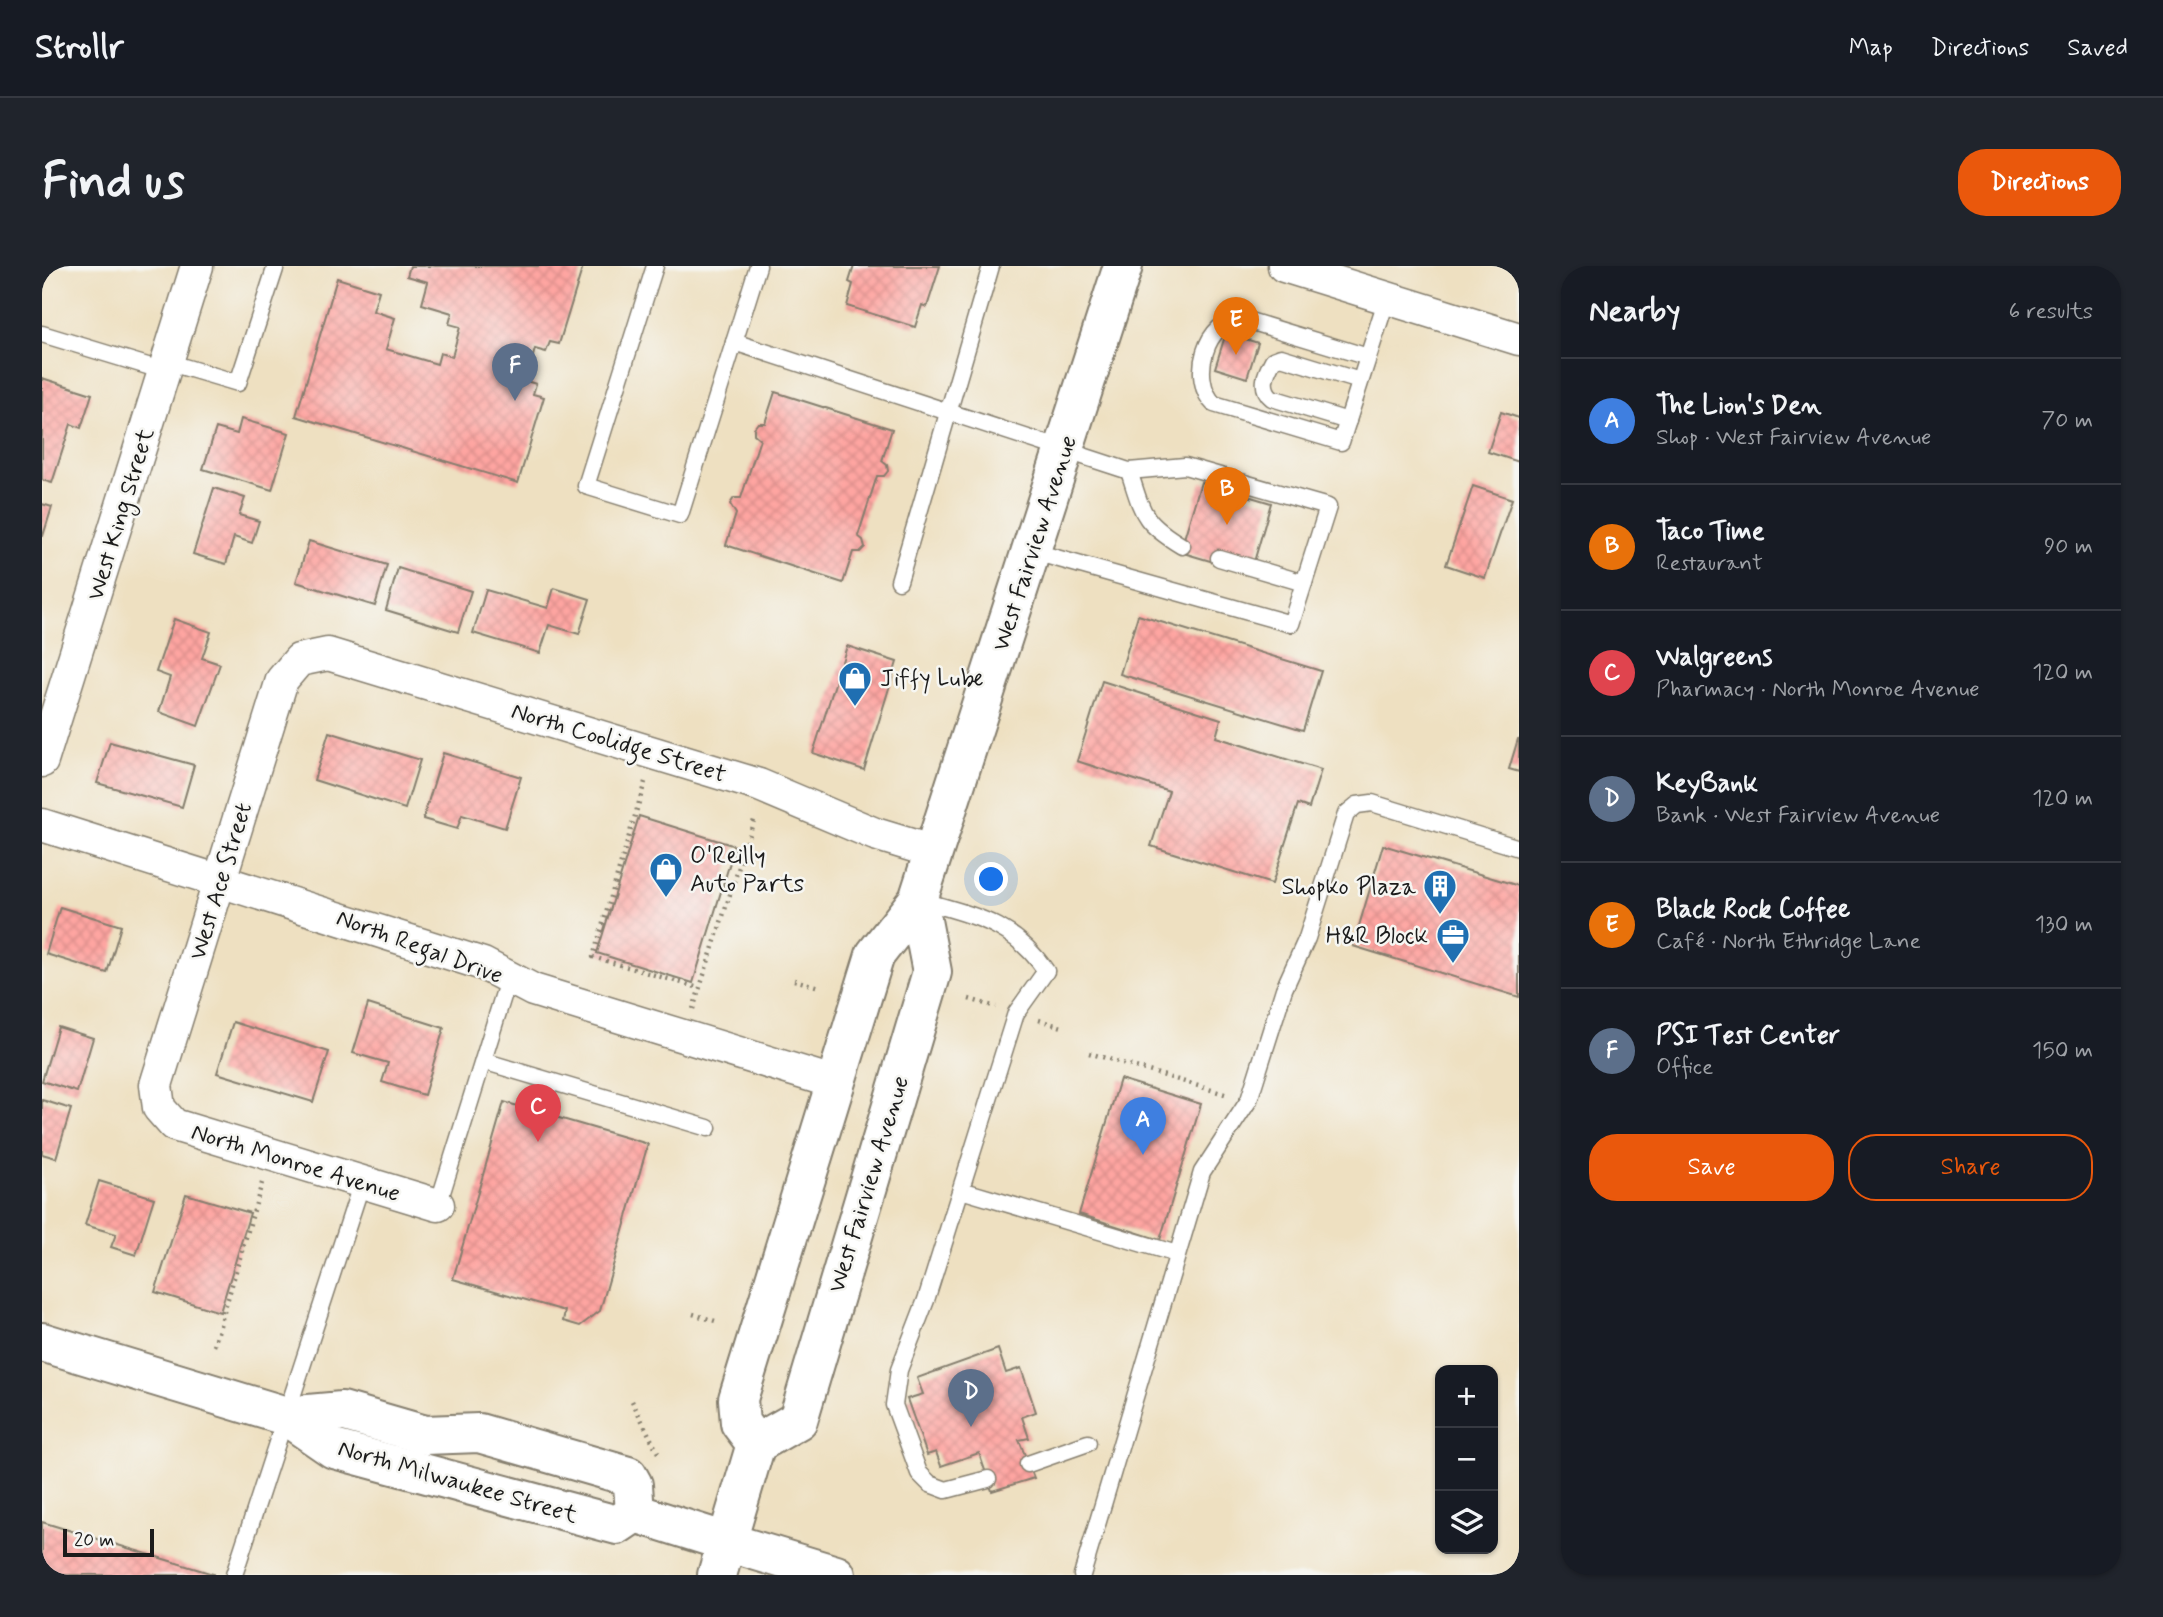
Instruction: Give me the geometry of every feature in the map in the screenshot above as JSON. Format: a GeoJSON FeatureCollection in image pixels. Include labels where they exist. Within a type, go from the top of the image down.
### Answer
{"type":"FeatureCollection","features":[{"type":"Feature","properties":{"kind":"main road","name":"West Fairview Avenue"},"geometry":{"type":"LineString","coordinates":[[918,900],[932,972],[798,1420],[756,1444],[740,1423],[738,1399],[875,955],[918,900],[1123,266]]}},
{"type":"Feature","properties":{"kind":"main road","name":"North Milwaukee Street"},"geometry":{"type":"LineString","coordinates":[[42,1342],[286,1416],[334,1449],[617,1525],[635,1513],[633,1485],[628,1476],[479,1433],[425,1435],[342,1410],[286,1416]]}},
{"type":"Feature","properties":{"kind":"main road"},"geometry":{"type":"LineString","coordinates":[[722,1559],[756,1444]]}},
{"type":"Feature","properties":{"kind":"main road"},"geometry":{"type":"LineString","coordinates":[[635,1513],[722,1559],[836,1575]]}},
{"type":"Feature","properties":{"kind":"street","name":"West King Street"},"geometry":{"type":"LineString","coordinates":[[42,761],[197,266]]}},
{"type":"Feature","properties":{"kind":"street"},"geometry":{"type":"LineString","coordinates":[[1284,266],[1519,339]]}},
{"type":"Feature","properties":{"kind":"street","name":"North Coolidge Street"},"geometry":{"type":"LineString","coordinates":[[299,660],[327,654],[596,734],[758,785],[875,834],[934,852]]}},
{"type":"Feature","properties":{"kind":"street","name":"West Ace Street"},"geometry":{"type":"LineString","coordinates":[[159,1108],[156,1085],[282,680],[299,660]]}},
{"type":"Feature","properties":{"kind":"street","name":"North Regal Drive"},"geometry":{"type":"LineString","coordinates":[[42,825],[221,879],[483,964],[533,990],[836,1083]]}},
{"type":"Feature","properties":{"kind":"street","name":"North Monroe Avenue"},"geometry":{"type":"LineString","coordinates":[[159,1108],[174,1125],[438,1205]]}},
{"type":"Feature","properties":{"kind":"lane"},"geometry":{"type":"LineString","coordinates":[[42,334],[238,383],[276,266]]}},
{"type":"Feature","properties":{"kind":"lane"},"geometry":{"type":"LineString","coordinates":[[655,266],[586,486],[680,515],[758,266]]}},
{"type":"Feature","properties":{"kind":"lane"},"geometry":{"type":"LineString","coordinates":[[899,581],[991,266]]}},
{"type":"Feature","properties":{"kind":"lane"},"geometry":{"type":"LineString","coordinates":[[1368,357],[1243,319],[1224,322],[1213,334],[1200,378],[1202,390],[1214,404],[1341,442],[1387,298]]}},
{"type":"Feature","properties":{"kind":"lane"},"geometry":{"type":"LineString","coordinates":[[734,342],[1129,471],[1185,466],[1328,507],[1291,624],[1031,551]]}},
{"type":"Feature","properties":{"kind":"lane"},"geometry":{"type":"LineString","coordinates":[[1348,421],[1272,398],[1266,393],[1264,380],[1273,360],[1281,357],[1360,381]]}},
{"type":"Feature","properties":{"kind":"lane"},"geometry":{"type":"LineString","coordinates":[[1129,471],[1144,514],[1154,529],[1182,546]]}},
{"type":"Feature","properties":{"kind":"lane"},"geometry":{"type":"LineString","coordinates":[[1219,558],[1304,583]]}},
{"type":"Feature","properties":{"kind":"lane"},"geometry":{"type":"LineString","coordinates":[[1082,1575],[1202,1172],[1249,1100],[1284,989],[1307,938],[1346,814],[1357,805],[1372,803],[1519,848]]}},
{"type":"Feature","properties":{"kind":"lane"},"geometry":{"type":"LineString","coordinates":[[918,900],[985,919],[1030,946],[1046,971],[1016,1013],[926,1300],[900,1370],[894,1405],[919,1473],[930,1484],[946,1490],[988,1479]]}},
{"type":"Feature","properties":{"kind":"lane"},"geometry":{"type":"LineString","coordinates":[[438,1205],[509,977]]}},
{"type":"Feature","properties":{"kind":"lane"},"geometry":{"type":"LineString","coordinates":[[483,1061],[708,1128]]}},
{"type":"Feature","properties":{"kind":"lane"},"geometry":{"type":"LineString","coordinates":[[234,1575],[362,1182]]}},
{"type":"Feature","properties":{"kind":"lane"},"geometry":{"type":"LineString","coordinates":[[961,1190],[1177,1254]]}},
{"type":"Feature","properties":{"kind":"lane"},"geometry":{"type":"LineString","coordinates":[[1028,1464],[1088,1443]]}},
{"type":"Feature","properties":{"kind":"path"},"geometry":{"type":"LineString","coordinates":[[645,782],[593,957],[699,988]]}},
{"type":"Feature","properties":{"kind":"path"},"geometry":{"type":"LineString","coordinates":[[691,1019],[755,817]]}},
{"type":"Feature","properties":{"kind":"path"},"geometry":{"type":"LineString","coordinates":[[709,956],[716,958]]}},
{"type":"Feature","properties":{"kind":"path"},"geometry":{"type":"LineString","coordinates":[[794,980],[819,987]]}},
{"type":"Feature","properties":{"kind":"path"},"geometry":{"type":"LineString","coordinates":[[969,999],[997,1008]]}},
{"type":"Feature","properties":{"kind":"path"},"geometry":{"type":"LineString","coordinates":[[1031,1018],[1062,1027]]}},
{"type":"Feature","properties":{"kind":"path"},"geometry":{"type":"LineString","coordinates":[[1089,1054],[1229,1095]]}},
{"type":"Feature","properties":{"kind":"path"},"geometry":{"type":"LineString","coordinates":[[214,1346],[262,1184]]}},
{"type":"Feature","properties":{"kind":"path"},"geometry":{"type":"LineString","coordinates":[[693,1314],[715,1321]]}},
{"type":"Feature","properties":{"kind":"path"},"geometry":{"type":"LineString","coordinates":[[632,1401],[659,1455]]}},
{"type":"Feature","properties":{"kind":"building"},"geometry":{"type":"Polygon","coordinates":[[[410,266],[583,266],[559,344],[550,342],[546,352],[535,349],[526,381],[536,384],[533,394],[544,397],[518,483],[296,416],[337,278],[379,291],[373,311],[395,318],[386,349],[437,364],[440,353],[452,357],[460,327],[449,324],[452,313],[422,304],[428,282],[407,276],[410,266]]]}},
{"type":"Feature","properties":{"kind":"building"},"geometry":{"type":"Polygon","coordinates":[[[854,266],[940,266],[927,307],[922,305],[915,327],[847,306],[853,284],[849,282],[854,266]]]}},
{"type":"Feature","properties":{"kind":"building"},"geometry":{"type":"Polygon","coordinates":[[[1226,333],[1258,343],[1247,378],[1215,368],[1226,333]]]}},
{"type":"Feature","properties":{"kind":"building"},"geometry":{"type":"Polygon","coordinates":[[[42,378],[92,394],[81,428],[71,424],[52,483],[42,480],[42,378]]]}},
{"type":"Feature","properties":{"kind":"building"},"geometry":{"type":"Polygon","coordinates":[[[775,392],[892,429],[882,461],[887,465],[888,471],[884,476],[877,476],[858,536],[865,547],[860,552],[853,552],[843,583],[726,545],[736,514],[730,504],[734,498],[741,498],[760,439],[754,434],[754,428],[758,423],[765,423],[775,392]]]}},
{"type":"Feature","properties":{"kind":"building"},"geometry":{"type":"Polygon","coordinates":[[[1501,412],[1519,418],[1519,462],[1488,452],[1501,412]]]}},
{"type":"Feature","properties":{"kind":"building"},"geometry":{"type":"Polygon","coordinates":[[[241,419],[289,433],[272,490],[203,469],[216,428],[237,434],[241,419]]]}},
{"type":"Feature","properties":{"kind":"building"},"geometry":{"type":"Polygon","coordinates":[[[1201,482],[1271,503],[1254,562],[1217,563],[1180,552],[1201,482]]]}},
{"type":"Feature","properties":{"kind":"building"},"geometry":{"type":"Polygon","coordinates":[[[1473,486],[1512,499],[1485,578],[1446,565],[1473,486]]]}},
{"type":"Feature","properties":{"kind":"building"},"geometry":{"type":"Polygon","coordinates":[[[214,488],[245,498],[239,515],[259,521],[252,543],[234,537],[226,564],[193,554],[214,488]]]}},
{"type":"Feature","properties":{"kind":"building"},"geometry":{"type":"Polygon","coordinates":[[[42,504],[52,507],[43,536],[42,536],[42,504]]]}},
{"type":"Feature","properties":{"kind":"building"},"geometry":{"type":"Polygon","coordinates":[[[309,541],[387,565],[375,606],[296,582],[309,541]]]}},
{"type":"Feature","properties":{"kind":"building"},"geometry":{"type":"Polygon","coordinates":[[[398,568],[471,591],[458,632],[386,610],[398,568]]]}},
{"type":"Feature","properties":{"kind":"building"},"geometry":{"type":"Polygon","coordinates":[[[554,588],[590,599],[579,634],[549,625],[540,653],[473,633],[486,590],[548,608],[554,588]]]}},
{"type":"Feature","properties":{"kind":"building"},"geometry":{"type":"Polygon","coordinates":[[[1138,615],[1321,671],[1303,730],[1120,674],[1138,615]]]}},
{"type":"Feature","properties":{"kind":"building"},"geometry":{"type":"Polygon","coordinates":[[[174,619],[211,632],[202,658],[220,664],[198,726],[159,712],[170,677],[156,672],[174,619]]]}},
{"type":"Feature","properties":{"kind":"building","name":"Jiffy Lube"},"geometry":{"type":"Polygon","coordinates":[[[847,646],[897,662],[864,770],[813,753],[847,646]]]}},
{"type":"Feature","properties":{"kind":"building"},"geometry":{"type":"Polygon","coordinates":[[[1102,681],[1221,719],[1216,737],[1321,770],[1309,808],[1298,804],[1272,884],[1151,846],[1169,791],[1077,761],[1102,681]]]}},
{"type":"Feature","properties":{"kind":"building"},"geometry":{"type":"Polygon","coordinates":[[[329,732],[420,760],[405,809],[314,780],[329,732]]]}},
{"type":"Feature","properties":{"kind":"building"},"geometry":{"type":"Polygon","coordinates":[[[1519,739],[1519,772],[1509,769],[1519,739]]]}},
{"type":"Feature","properties":{"kind":"building"},"geometry":{"type":"Polygon","coordinates":[[[110,742],[194,765],[182,807],[97,783],[110,742]]]}},
{"type":"Feature","properties":{"kind":"building"},"geometry":{"type":"Polygon","coordinates":[[[443,753],[521,777],[505,828],[462,815],[457,829],[423,819],[443,753]]]}},
{"type":"Feature","properties":{"kind":"building","name":"O'Reilly Auto Parts"},"geometry":{"type":"Polygon","coordinates":[[[639,816],[735,846],[693,983],[597,953],[639,816]]]}},
{"type":"Feature","properties":{"kind":"building","name":"Shopko Plaza"},"geometry":{"type":"Polygon","coordinates":[[[1383,845],[1519,886],[1519,997],[1353,946],[1383,845]]]}},
{"type":"Feature","properties":{"kind":"building"},"geometry":{"type":"Polygon","coordinates":[[[60,907],[121,926],[107,973],[46,954],[60,907]]]}},
{"type":"Feature","properties":{"kind":"building"},"geometry":{"type":"Polygon","coordinates":[[[368,1004],[444,1028],[424,1095],[382,1082],[388,1063],[353,1053],[368,1004]]]}},
{"type":"Feature","properties":{"kind":"building"},"geometry":{"type":"Polygon","coordinates":[[[233,1022],[329,1052],[313,1102],[217,1073],[233,1022]]]}},
{"type":"Feature","properties":{"kind":"building"},"geometry":{"type":"Polygon","coordinates":[[[58,1027],[93,1038],[77,1092],[42,1081],[58,1027]]]}},
{"type":"Feature","properties":{"kind":"building"},"geometry":{"type":"Polygon","coordinates":[[[1120,1079],[1201,1104],[1160,1240],[1079,1214],[1120,1079]]]}},
{"type":"Feature","properties":{"kind":"building"},"geometry":{"type":"Polygon","coordinates":[[[42,1100],[71,1109],[56,1158],[42,1154],[42,1100]]]}},
{"type":"Feature","properties":{"kind":"building"},"geometry":{"type":"Polygon","coordinates":[[[504,1102],[648,1144],[600,1311],[580,1326],[563,1321],[565,1311],[453,1279],[504,1102]]]}},
{"type":"Feature","properties":{"kind":"building"},"geometry":{"type":"Polygon","coordinates":[[[99,1181],[154,1198],[136,1255],[111,1247],[116,1234],[85,1225],[99,1181]]]}},
{"type":"Feature","properties":{"kind":"building"},"geometry":{"type":"Polygon","coordinates":[[[186,1194],[250,1213],[220,1312],[155,1292],[186,1194]]]}},
{"type":"Feature","properties":{"kind":"building"},"geometry":{"type":"Polygon","coordinates":[[[998,1349],[1006,1373],[1021,1368],[1036,1412],[1022,1417],[1029,1438],[1019,1440],[1034,1478],[992,1491],[979,1453],[941,1466],[936,1452],[927,1455],[907,1399],[923,1394],[917,1378],[998,1349]]]}},
{"type":"Feature","properties":{"kind":"building"},"geometry":{"type":"Polygon","coordinates":[[[42,1522],[213,1574],[213,1575],[42,1575],[42,1522]]]}},
{"type":"Feature","properties":{"kind":"place","name":"Black Rock Coffee"},"geometry":{"type":"Point","coordinates":[1236,355]}},
{"type":"Feature","properties":{"kind":"place","name":"PSI Test Center"},"geometry":{"type":"Point","coordinates":[515,401]}},
{"type":"Feature","properties":{"kind":"place","name":"Taco Time"},"geometry":{"type":"Point","coordinates":[1227,525]}},
{"type":"Feature","properties":{"kind":"place","name":"Jiffy Lube"},"geometry":{"type":"Point","coordinates":[855,708]}},
{"type":"Feature","properties":{"kind":"place","name":"O'Reilly Auto Parts"},"geometry":{"type":"Point","coordinates":[666,899]}},
{"type":"Feature","properties":{"kind":"place","name":"Shopko Plaza"},"geometry":{"type":"Point","coordinates":[1440,916]}},
{"type":"Feature","properties":{"kind":"place","name":"H&R Block"},"geometry":{"type":"Point","coordinates":[1453,965]}},
{"type":"Feature","properties":{"kind":"place","name":"Walgreens"},"geometry":{"type":"Point","coordinates":[538,1142]}},
{"type":"Feature","properties":{"kind":"place","name":"The Lion's Den"},"geometry":{"type":"Point","coordinates":[1143,1155]}},
{"type":"Feature","properties":{"kind":"place","name":"KeyBank"},"geometry":{"type":"Point","coordinates":[971,1427]}}]}
